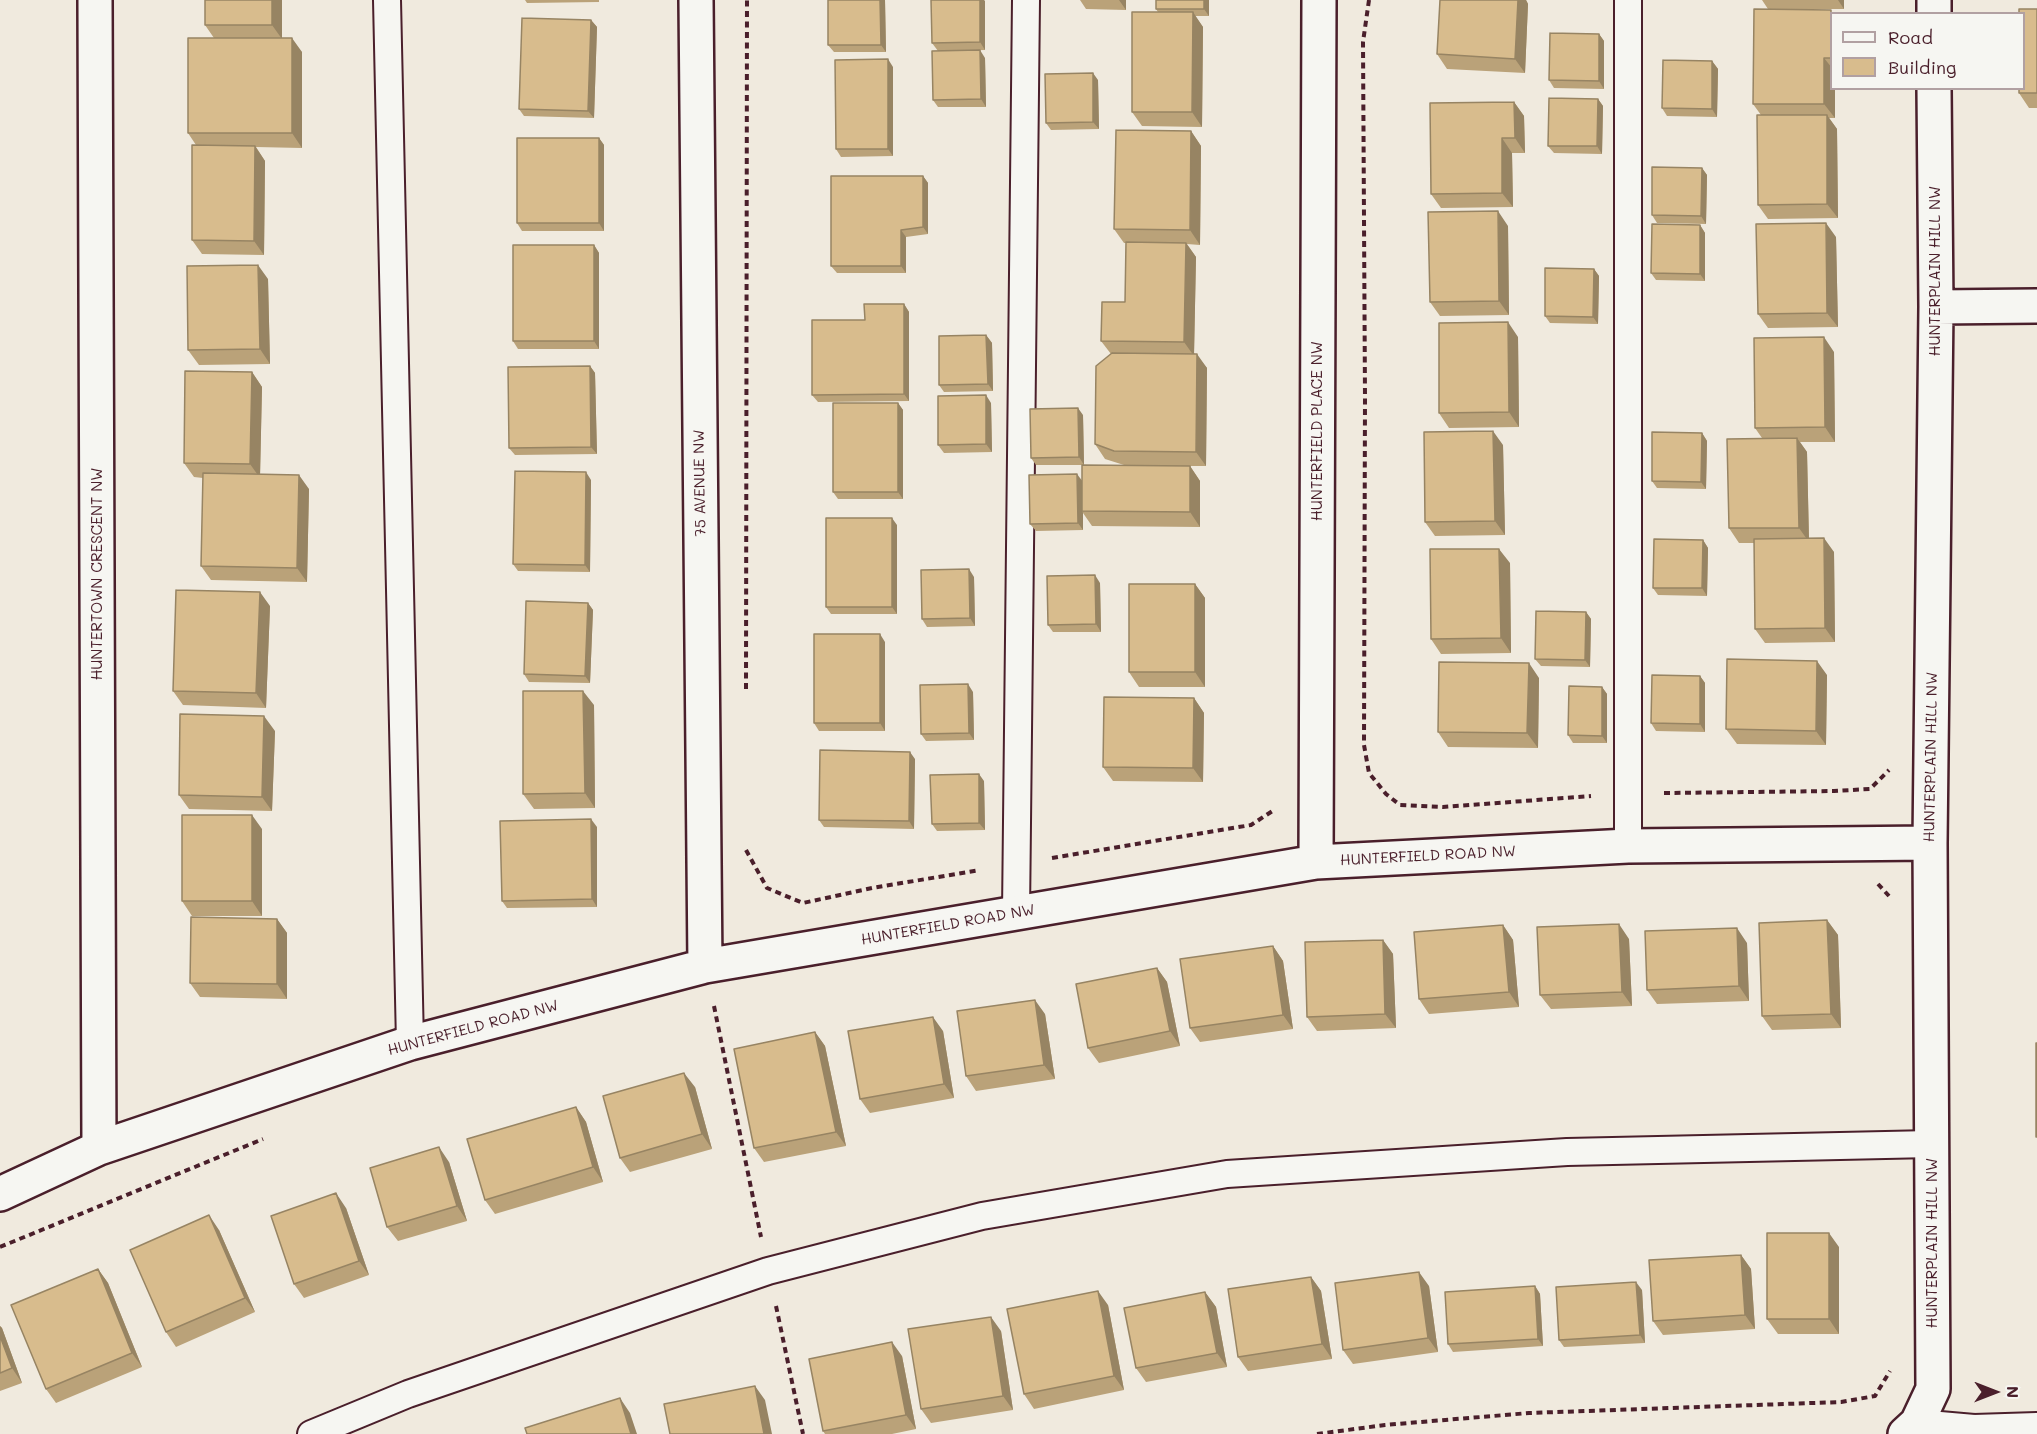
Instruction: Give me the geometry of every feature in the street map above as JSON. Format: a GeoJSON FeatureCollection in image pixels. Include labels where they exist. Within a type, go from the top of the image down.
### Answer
{"type":"FeatureCollection","features":[{"type":"Feature","properties":{"kind":"street","name":"HUNTERTOWN CRESCENT NW"},"geometry":{"type":"LineString","coordinates":[[95,0],[99,1148]]}},
{"type":"Feature","properties":{"kind":"street","name":"75 AVENUE NW"},"geometry":{"type":"LineString","coordinates":[[696,0],[705,966]]}},
{"type":"Feature","properties":{"kind":"street","name":"HUNTERFIELD PLACE NW"},"geometry":{"type":"LineString","coordinates":[[1316,862],[1319,0]]}},
{"type":"Feature","properties":{"kind":"street","name":"HUNTERPLAIN HILL NW"},"geometry":{"type":"LineString","coordinates":[[1911,1428],[1933,1389],[1930,843],[1936,307],[1935,90]]}},
{"type":"Feature","properties":{"kind":"street"},"geometry":{"type":"LineString","coordinates":[[1936,307],[2037,306]]}},
{"type":"Feature","properties":{"kind":"street","name":"HUNTERFIELD ROAD NW"},"geometry":{"type":"LineString","coordinates":[[0,1194],[99,1148],[411,1043],[705,966],[1316,862],[1628,846],[1930,843]]}},
{"type":"Feature","properties":{"kind":"lane"},"geometry":{"type":"LineString","coordinates":[[387,0],[411,1043]]}},
{"type":"Feature","properties":{"kind":"lane"},"geometry":{"type":"LineString","coordinates":[[1016,913],[1026,0]]}},
{"type":"Feature","properties":{"kind":"lane"},"geometry":{"type":"LineString","coordinates":[[1628,0],[1628,846]]}},
{"type":"Feature","properties":{"kind":"lane"},"geometry":{"type":"LineString","coordinates":[[311,1434],[408,1394],[768,1271],[982,1216],[1227,1174],[1567,1152],[1931,1144]]}},
{"type":"Feature","properties":{"kind":"lane"},"geometry":{"type":"LineString","coordinates":[[1911,1428],[2037,1426]]}},
{"type":"Feature","properties":{"kind":"path"},"geometry":{"type":"LineString","coordinates":[[1369,0],[1363,42],[1364,745],[1369,773],[1386,794],[1400,805],[1443,807],[1628,793],[1753,790],[1834,792],[1869,789],[1893,767]]}},
{"type":"Feature","properties":{"kind":"path"},"geometry":{"type":"LineString","coordinates":[[1872,877],[1892,899]]}},
{"type":"Feature","properties":{"kind":"path"},"geometry":{"type":"LineString","coordinates":[[705,966],[803,1434]]}},
{"type":"Feature","properties":{"kind":"path"},"geometry":{"type":"LineString","coordinates":[[0,1247],[266,1137]]}},
{"type":"Feature","properties":{"kind":"path"},"geometry":{"type":"LineString","coordinates":[[1317,1434],[1385,1425],[1529,1413],[1841,1402],[1875,1396],[1889,1374],[1892,1364]]}},
{"type":"Feature","properties":{"kind":"building"},"geometry":{"type":"Polygon","coordinates":[[[205,0],[272,0],[272,25],[205,25],[205,0]]]}},
{"type":"Feature","properties":{"kind":"building"},"geometry":{"type":"Polygon","coordinates":[[[828,0],[880,0],[881,45],[828,45],[828,0]]]}},
{"type":"Feature","properties":{"kind":"building"},"geometry":{"type":"Polygon","coordinates":[[[931,0],[980,0],[980,42],[932,43],[931,0]]]}},
{"type":"Feature","properties":{"kind":"building"},"geometry":{"type":"Polygon","coordinates":[[[1156,0],[1204,0],[1204,9],[1156,9],[1156,0]]]}},
{"type":"Feature","properties":{"kind":"building"},"geometry":{"type":"Polygon","coordinates":[[[1440,0],[1518,0],[1515,59],[1437,54],[1440,0]]]}},
{"type":"Feature","properties":{"kind":"building"},"geometry":{"type":"Polygon","coordinates":[[[1754,9],[1831,10],[1830,58],[1824,58],[1824,104],[1753,104],[1754,9]]]}},
{"type":"Feature","properties":{"kind":"building"},"geometry":{"type":"Polygon","coordinates":[[[2019,9],[2037,9],[2037,93],[2019,93],[2019,90],[2025,90],[2025,12],[2019,12],[2019,9]]]}},
{"type":"Feature","properties":{"kind":"building"},"geometry":{"type":"Polygon","coordinates":[[[1132,12],[1193,12],[1192,112],[1132,112],[1132,12]]]}},
{"type":"Feature","properties":{"kind":"building"},"geometry":{"type":"Polygon","coordinates":[[[522,18],[591,20],[588,111],[519,109],[522,18]]]}},
{"type":"Feature","properties":{"kind":"building"},"geometry":{"type":"Polygon","coordinates":[[[1550,33],[1599,34],[1599,81],[1549,80],[1550,33]]]}},
{"type":"Feature","properties":{"kind":"building"},"geometry":{"type":"Polygon","coordinates":[[[188,38],[292,38],[292,133],[188,133],[188,38]]]}},
{"type":"Feature","properties":{"kind":"building"},"geometry":{"type":"Polygon","coordinates":[[[980,50],[981,99],[933,100],[932,51],[980,50]]]}},
{"type":"Feature","properties":{"kind":"building"},"geometry":{"type":"Polygon","coordinates":[[[888,59],[888,149],[836,149],[835,60],[888,59]]]}},
{"type":"Feature","properties":{"kind":"building"},"geometry":{"type":"Polygon","coordinates":[[[1663,60],[1712,61],[1712,109],[1662,108],[1663,60]]]}},
{"type":"Feature","properties":{"kind":"building"},"geometry":{"type":"Polygon","coordinates":[[[1093,73],[1093,122],[1046,123],[1045,74],[1093,73]]]}},
{"type":"Feature","properties":{"kind":"building"},"geometry":{"type":"Polygon","coordinates":[[[1549,98],[1598,99],[1597,146],[1548,146],[1549,98]]]}},
{"type":"Feature","properties":{"kind":"building"},"geometry":{"type":"Polygon","coordinates":[[[1514,102],[1515,138],[1502,138],[1502,193],[1431,194],[1430,103],[1514,102]]]}},
{"type":"Feature","properties":{"kind":"building"},"geometry":{"type":"Polygon","coordinates":[[[1757,115],[1827,115],[1827,204],[1758,205],[1757,115]]]}},
{"type":"Feature","properties":{"kind":"building"},"geometry":{"type":"Polygon","coordinates":[[[1116,130],[1191,131],[1190,230],[1114,229],[1116,130]]]}},
{"type":"Feature","properties":{"kind":"building"},"geometry":{"type":"Polygon","coordinates":[[[517,138],[599,138],[599,223],[517,223],[517,138]]]}},
{"type":"Feature","properties":{"kind":"building"},"geometry":{"type":"Polygon","coordinates":[[[192,145],[255,146],[254,241],[192,240],[192,145]]]}},
{"type":"Feature","properties":{"kind":"building"},"geometry":{"type":"Polygon","coordinates":[[[1652,167],[1702,168],[1701,216],[1652,215],[1652,167]]]}},
{"type":"Feature","properties":{"kind":"building"},"geometry":{"type":"Polygon","coordinates":[[[831,176],[923,176],[923,227],[901,230],[901,266],[831,266],[831,176]]]}},
{"type":"Feature","properties":{"kind":"building"},"geometry":{"type":"Polygon","coordinates":[[[1498,211],[1499,301],[1430,302],[1428,212],[1498,211]]]}},
{"type":"Feature","properties":{"kind":"building"},"geometry":{"type":"Polygon","coordinates":[[[1826,223],[1827,313],[1758,314],[1756,224],[1826,223]]]}},
{"type":"Feature","properties":{"kind":"building"},"geometry":{"type":"Polygon","coordinates":[[[1652,224],[1700,225],[1700,274],[1651,273],[1652,224]]]}},
{"type":"Feature","properties":{"kind":"building"},"geometry":{"type":"Polygon","coordinates":[[[1126,242],[1186,243],[1184,342],[1101,341],[1102,302],[1125,302],[1126,242]]]}},
{"type":"Feature","properties":{"kind":"building"},"geometry":{"type":"Polygon","coordinates":[[[513,245],[594,245],[594,341],[513,341],[513,245]]]}},
{"type":"Feature","properties":{"kind":"building"},"geometry":{"type":"Polygon","coordinates":[[[258,265],[260,349],[188,350],[187,266],[258,265]]]}},
{"type":"Feature","properties":{"kind":"building"},"geometry":{"type":"Polygon","coordinates":[[[1545,268],[1594,269],[1593,317],[1545,316],[1545,268]]]}},
{"type":"Feature","properties":{"kind":"building"},"geometry":{"type":"Polygon","coordinates":[[[864,304],[904,304],[904,394],[812,395],[812,320],[865,320],[864,304]]]}},
{"type":"Feature","properties":{"kind":"building"},"geometry":{"type":"Polygon","coordinates":[[[1508,322],[1509,412],[1439,413],[1439,323],[1508,322]]]}},
{"type":"Feature","properties":{"kind":"building"},"geometry":{"type":"Polygon","coordinates":[[[986,335],[988,384],[939,385],[939,336],[986,335]]]}},
{"type":"Feature","properties":{"kind":"building"},"geometry":{"type":"Polygon","coordinates":[[[1824,337],[1825,427],[1755,428],[1754,338],[1824,337]]]}},
{"type":"Feature","properties":{"kind":"building"},"geometry":{"type":"Polygon","coordinates":[[[1112,353],[1197,354],[1196,452],[1114,451],[1095,444],[1096,366],[1112,353]]]}},
{"type":"Feature","properties":{"kind":"building"},"geometry":{"type":"Polygon","coordinates":[[[590,366],[591,447],[509,448],[508,367],[590,366]]]}},
{"type":"Feature","properties":{"kind":"building"},"geometry":{"type":"Polygon","coordinates":[[[185,371],[252,372],[250,464],[184,463],[185,371]]]}},
{"type":"Feature","properties":{"kind":"building"},"geometry":{"type":"Polygon","coordinates":[[[986,395],[986,444],[938,445],[938,396],[986,395]]]}},
{"type":"Feature","properties":{"kind":"building"},"geometry":{"type":"Polygon","coordinates":[[[833,403],[898,403],[898,492],[833,492],[833,403]]]}},
{"type":"Feature","properties":{"kind":"building"},"geometry":{"type":"Polygon","coordinates":[[[1078,408],[1079,457],[1031,458],[1030,409],[1078,408]]]}},
{"type":"Feature","properties":{"kind":"building"},"geometry":{"type":"Polygon","coordinates":[[[1493,431],[1495,521],[1425,522],[1424,432],[1493,431]]]}},
{"type":"Feature","properties":{"kind":"building"},"geometry":{"type":"Polygon","coordinates":[[[1652,432],[1702,433],[1701,482],[1652,481],[1652,432]]]}},
{"type":"Feature","properties":{"kind":"building"},"geometry":{"type":"Polygon","coordinates":[[[1797,438],[1799,528],[1729,528],[1727,439],[1797,438]]]}},
{"type":"Feature","properties":{"kind":"building"},"geometry":{"type":"Polygon","coordinates":[[[1082,465],[1190,466],[1190,512],[1082,511],[1082,465]]]}},
{"type":"Feature","properties":{"kind":"building"},"geometry":{"type":"Polygon","coordinates":[[[515,471],[586,472],[585,565],[513,564],[515,471]]]}},
{"type":"Feature","properties":{"kind":"building"},"geometry":{"type":"Polygon","coordinates":[[[203,473],[299,475],[297,568],[201,566],[203,473]]]}},
{"type":"Feature","properties":{"kind":"building"},"geometry":{"type":"Polygon","coordinates":[[[1077,474],[1078,523],[1030,524],[1029,475],[1077,474]]]}},
{"type":"Feature","properties":{"kind":"building"},"geometry":{"type":"Polygon","coordinates":[[[826,518],[892,518],[892,607],[826,607],[826,518]]]}},
{"type":"Feature","properties":{"kind":"building"},"geometry":{"type":"Polygon","coordinates":[[[1824,538],[1825,628],[1755,629],[1754,539],[1824,538]]]}},
{"type":"Feature","properties":{"kind":"building"},"geometry":{"type":"Polygon","coordinates":[[[1654,539],[1703,540],[1702,588],[1653,588],[1654,539]]]}},
{"type":"Feature","properties":{"kind":"building"},"geometry":{"type":"Polygon","coordinates":[[[1430,549],[1499,549],[1501,638],[1431,639],[1430,549]]]}},
{"type":"Feature","properties":{"kind":"building"},"geometry":{"type":"Polygon","coordinates":[[[969,569],[970,618],[922,619],[921,570],[969,569]]]}},
{"type":"Feature","properties":{"kind":"building"},"geometry":{"type":"Polygon","coordinates":[[[1095,575],[1096,624],[1048,625],[1047,576],[1095,575]]]}},
{"type":"Feature","properties":{"kind":"building"},"geometry":{"type":"Polygon","coordinates":[[[1129,584],[1195,584],[1195,672],[1129,672],[1129,584]]]}},
{"type":"Feature","properties":{"kind":"building"},"geometry":{"type":"Polygon","coordinates":[[[176,590],[260,592],[256,693],[173,691],[176,590]]]}},
{"type":"Feature","properties":{"kind":"building"},"geometry":{"type":"Polygon","coordinates":[[[526,601],[588,603],[585,676],[524,674],[526,601]]]}},
{"type":"Feature","properties":{"kind":"building"},"geometry":{"type":"Polygon","coordinates":[[[1536,611],[1586,612],[1585,660],[1535,659],[1536,611]]]}},
{"type":"Feature","properties":{"kind":"building"},"geometry":{"type":"Polygon","coordinates":[[[814,634],[880,634],[880,723],[814,723],[814,634]]]}},
{"type":"Feature","properties":{"kind":"building"},"geometry":{"type":"Polygon","coordinates":[[[1727,659],[1817,661],[1816,731],[1726,729],[1727,659]]]}},
{"type":"Feature","properties":{"kind":"building"},"geometry":{"type":"Polygon","coordinates":[[[1439,662],[1529,663],[1527,733],[1438,732],[1439,662]]]}},
{"type":"Feature","properties":{"kind":"building"},"geometry":{"type":"Polygon","coordinates":[[[1652,675],[1700,676],[1700,724],[1651,723],[1652,675]]]}},
{"type":"Feature","properties":{"kind":"building"},"geometry":{"type":"Polygon","coordinates":[[[968,684],[969,733],[921,734],[920,685],[968,684]]]}},
{"type":"Feature","properties":{"kind":"building"},"geometry":{"type":"Polygon","coordinates":[[[1569,686],[1602,687],[1602,736],[1568,735],[1569,686]]]}},
{"type":"Feature","properties":{"kind":"building"},"geometry":{"type":"Polygon","coordinates":[[[523,691],[583,691],[585,793],[523,794],[523,691]]]}},
{"type":"Feature","properties":{"kind":"building"},"geometry":{"type":"Polygon","coordinates":[[[1104,697],[1194,698],[1193,768],[1103,767],[1104,697]]]}},
{"type":"Feature","properties":{"kind":"building"},"geometry":{"type":"Polygon","coordinates":[[[180,714],[264,716],[262,797],[179,795],[180,714]]]}},
{"type":"Feature","properties":{"kind":"building"},"geometry":{"type":"Polygon","coordinates":[[[820,750],[910,752],[909,821],[819,820],[820,750]]]}},
{"type":"Feature","properties":{"kind":"building"},"geometry":{"type":"Polygon","coordinates":[[[979,774],[979,823],[932,824],[930,775],[979,774]]]}},
{"type":"Feature","properties":{"kind":"building"},"geometry":{"type":"Polygon","coordinates":[[[182,815],[252,815],[252,901],[182,901],[182,815]]]}},
{"type":"Feature","properties":{"kind":"building"},"geometry":{"type":"Polygon","coordinates":[[[591,819],[592,899],[502,901],[500,821],[591,819]]]}},
{"type":"Feature","properties":{"kind":"building"},"geometry":{"type":"Polygon","coordinates":[[[191,917],[277,919],[277,984],[190,983],[191,917]]]}},
{"type":"Feature","properties":{"kind":"building"},"geometry":{"type":"Polygon","coordinates":[[[1827,920],[1831,1014],[1762,1016],[1759,923],[1827,920]]]}},
{"type":"Feature","properties":{"kind":"building"},"geometry":{"type":"Polygon","coordinates":[[[1619,924],[1622,992],[1540,995],[1537,927],[1619,924]]]}},
{"type":"Feature","properties":{"kind":"building"},"geometry":{"type":"Polygon","coordinates":[[[1503,925],[1509,992],[1419,999],[1414,932],[1503,925]]]}},
{"type":"Feature","properties":{"kind":"building"},"geometry":{"type":"Polygon","coordinates":[[[1737,928],[1739,986],[1647,990],[1645,931],[1737,928]]]}},
{"type":"Feature","properties":{"kind":"building"},"geometry":{"type":"Polygon","coordinates":[[[1383,940],[1385,1014],[1307,1017],[1305,942],[1383,940]]]}},
{"type":"Feature","properties":{"kind":"building"},"geometry":{"type":"Polygon","coordinates":[[[1273,946],[1283,1015],[1190,1028],[1180,959],[1273,946]]]}},
{"type":"Feature","properties":{"kind":"building"},"geometry":{"type":"Polygon","coordinates":[[[1157,968],[1170,1031],[1088,1048],[1076,984],[1157,968]]]}},
{"type":"Feature","properties":{"kind":"building"},"geometry":{"type":"Polygon","coordinates":[[[1035,1000],[1044,1065],[966,1076],[957,1011],[1035,1000]]]}},
{"type":"Feature","properties":{"kind":"building"},"geometry":{"type":"Polygon","coordinates":[[[933,1017],[944,1084],[860,1099],[848,1031],[933,1017]]]}},
{"type":"Feature","properties":{"kind":"building"},"geometry":{"type":"Polygon","coordinates":[[[815,1032],[836,1132],[754,1148],[734,1049],[815,1032]]]}},
{"type":"Feature","properties":{"kind":"building"},"geometry":{"type":"Polygon","coordinates":[[[2037,1043],[2037,1137],[2036,1137],[2037,1043]]]}},
{"type":"Feature","properties":{"kind":"building"},"geometry":{"type":"Polygon","coordinates":[[[684,1073],[702,1134],[620,1158],[603,1096],[684,1073]]]}},
{"type":"Feature","properties":{"kind":"building"},"geometry":{"type":"Polygon","coordinates":[[[576,1107],[593,1167],[485,1200],[467,1139],[576,1107]]]}},
{"type":"Feature","properties":{"kind":"building"},"geometry":{"type":"Polygon","coordinates":[[[439,1147],[457,1206],[387,1227],[370,1168],[439,1147]]]}},
{"type":"Feature","properties":{"kind":"building"},"geometry":{"type":"Polygon","coordinates":[[[336,1193],[359,1261],[294,1284],[271,1216],[336,1193]]]}},
{"type":"Feature","properties":{"kind":"building"},"geometry":{"type":"Polygon","coordinates":[[[209,1215],[245,1298],[166,1332],[130,1250],[209,1215]]]}},
{"type":"Feature","properties":{"kind":"building"},"geometry":{"type":"Polygon","coordinates":[[[1767,1233],[1829,1233],[1829,1319],[1767,1319],[1767,1233]]]}},
{"type":"Feature","properties":{"kind":"building"},"geometry":{"type":"Polygon","coordinates":[[[1741,1255],[1745,1315],[1653,1321],[1649,1260],[1741,1255]]]}},
{"type":"Feature","properties":{"kind":"building"},"geometry":{"type":"Polygon","coordinates":[[[98,1269],[132,1353],[46,1389],[11,1305],[98,1269]]]}},
{"type":"Feature","properties":{"kind":"building"},"geometry":{"type":"Polygon","coordinates":[[[1419,1272],[1428,1338],[1343,1350],[1335,1283],[1419,1272]]]}},
{"type":"Feature","properties":{"kind":"building"},"geometry":{"type":"Polygon","coordinates":[[[1311,1277],[1322,1344],[1238,1357],[1228,1289],[1311,1277]]]}},
{"type":"Feature","properties":{"kind":"building"},"geometry":{"type":"Polygon","coordinates":[[[1636,1282],[1640,1335],[1559,1340],[1556,1287],[1636,1282]]]}},
{"type":"Feature","properties":{"kind":"building"},"geometry":{"type":"Polygon","coordinates":[[[1535,1286],[1538,1339],[1448,1344],[1445,1292],[1535,1286]]]}},
{"type":"Feature","properties":{"kind":"building"},"geometry":{"type":"Polygon","coordinates":[[[1098,1291],[1114,1376],[1024,1394],[1007,1309],[1098,1291]]]}},
{"type":"Feature","properties":{"kind":"building"},"geometry":{"type":"Polygon","coordinates":[[[1205,1292],[1217,1353],[1136,1368],[1124,1308],[1205,1292]]]}},
{"type":"Feature","properties":{"kind":"building"},"geometry":{"type":"Polygon","coordinates":[[[991,1317],[1003,1396],[921,1409],[908,1329],[991,1317]]]}},
{"type":"Feature","properties":{"kind":"building"},"geometry":{"type":"Polygon","coordinates":[[[0,1336],[12,1368],[0,1373],[0,1336]]]}},
{"type":"Feature","properties":{"kind":"building"},"geometry":{"type":"Polygon","coordinates":[[[892,1342],[906,1415],[823,1431],[809,1359],[892,1342]]]}},
{"type":"Feature","properties":{"kind":"building"},"geometry":{"type":"Polygon","coordinates":[[[755,1386],[764,1434],[670,1434],[664,1404],[755,1386]]]}},
{"type":"Feature","properties":{"kind":"building"},"geometry":{"type":"Polygon","coordinates":[[[620,1398],[631,1434],[527,1434],[525,1428],[620,1398]]]}}]}
